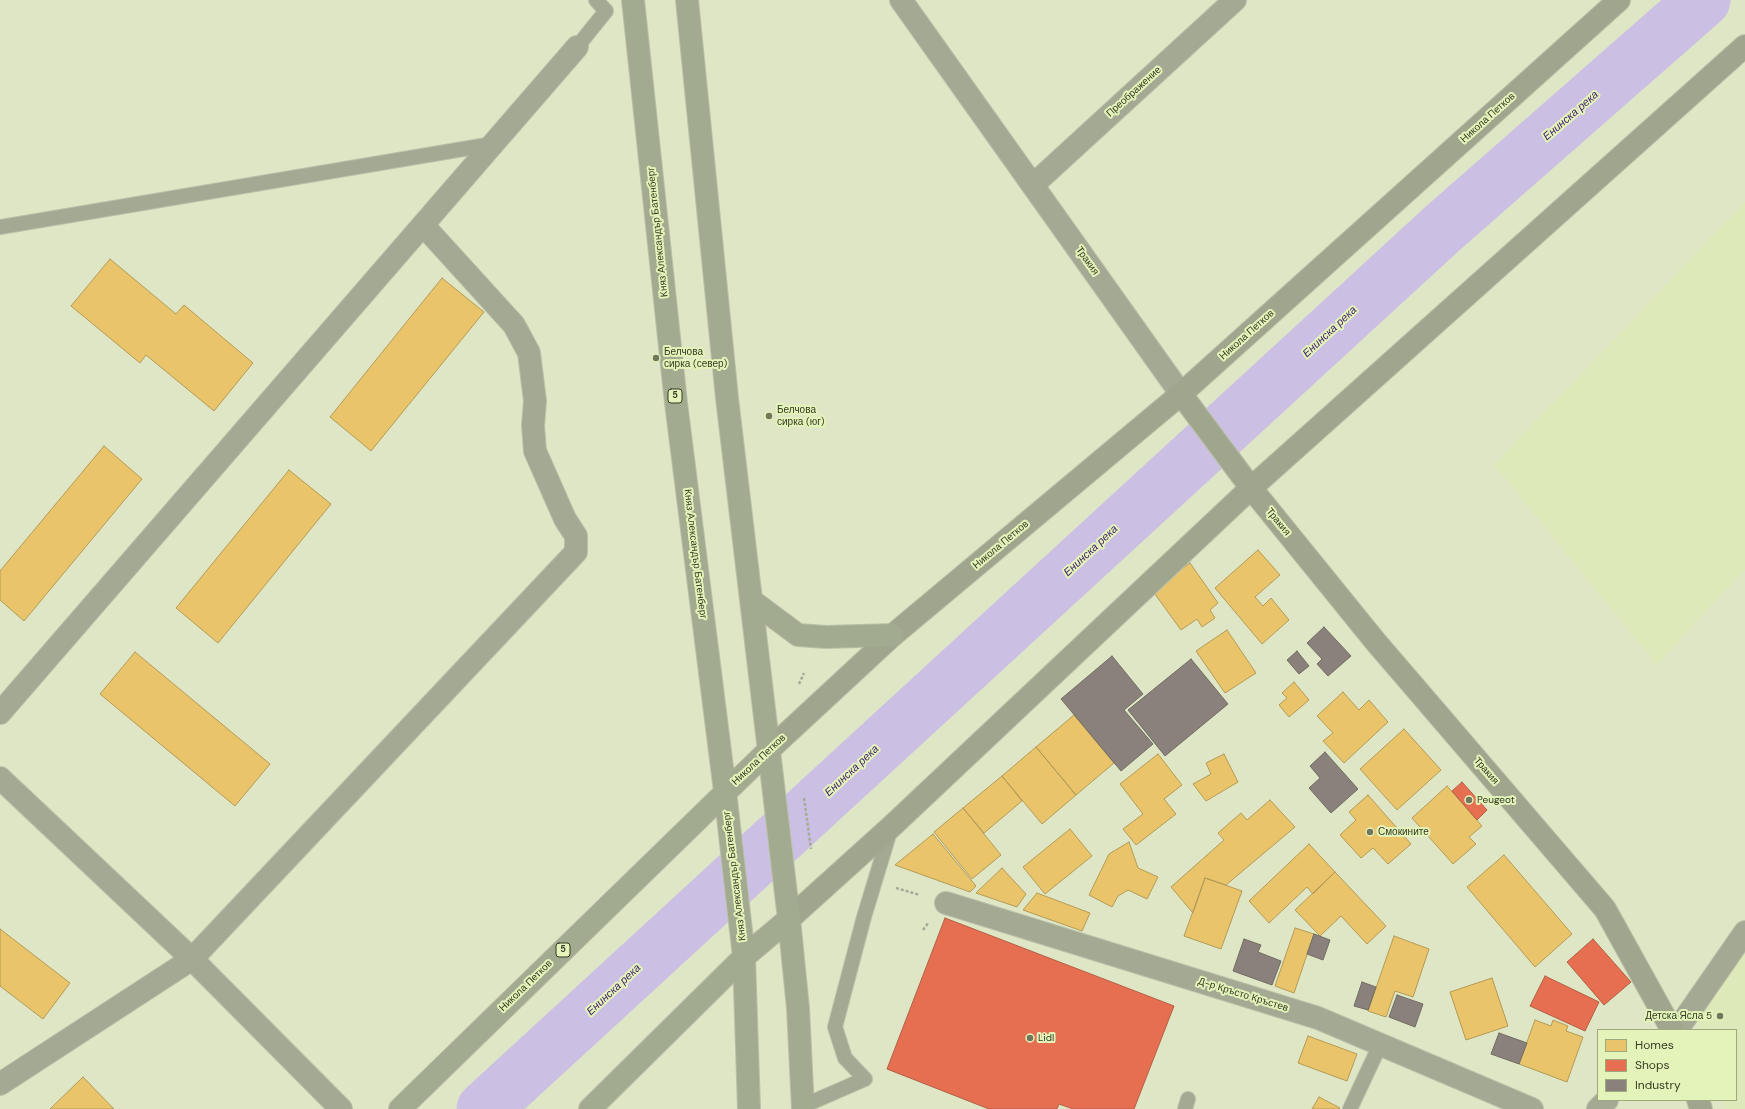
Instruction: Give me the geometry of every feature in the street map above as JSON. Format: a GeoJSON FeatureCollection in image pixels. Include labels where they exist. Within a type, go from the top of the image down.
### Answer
{"type":"FeatureCollection","features":[{"type":"Feature","properties":{"kind":"main road","name":"Княз Александър Батенберг"},"geometry":{"type":"LineString","coordinates":[[633,0],[676,403],[725,791],[744,957],[749,1109]]}},
{"type":"Feature","properties":{"kind":"main road"},"geometry":{"type":"LineString","coordinates":[[687,0],[727,398],[770,749],[789,919],[798,1008],[803,1108]]}},
{"type":"Feature","properties":{"kind":"main road","name":"Никола Петков"},"geometry":{"type":"LineString","coordinates":[[400,1109],[725,791],[893,635],[1181,394],[1619,0]]}},
{"type":"Feature","properties":{"kind":"main road"},"geometry":{"type":"LineString","coordinates":[[590,1109],[744,957],[789,919],[892,826],[1251,488],[1745,46]]}},
{"type":"Feature","properties":{"kind":"main road","name":"Тракия"},"geometry":{"type":"LineString","coordinates":[[1181,394],[1237,471],[1375,641],[1605,909],[1671,1029]]}},
{"type":"Feature","properties":{"kind":"main road"},"geometry":{"type":"LineString","coordinates":[[751,600],[798,635],[826,637],[893,635]]}},
{"type":"Feature","properties":{"kind":"street","name":"Тракия"},"geometry":{"type":"LineString","coordinates":[[901,0],[1181,394]]}},
{"type":"Feature","properties":{"kind":"street","name":"Преображение"},"geometry":{"type":"LineString","coordinates":[[1033,185],[1235,0]]}},
{"type":"Feature","properties":{"kind":"street"},"geometry":{"type":"LineString","coordinates":[[0,713],[577,47]]}},
{"type":"Feature","properties":{"kind":"street"},"geometry":{"type":"LineString","coordinates":[[0,1084],[192,958],[576,552],[576,536],[565,519],[536,450],[532,426],[535,401],[529,353],[514,325],[423,225]]}},
{"type":"Feature","properties":{"kind":"street"},"geometry":{"type":"LineString","coordinates":[[0,778],[192,958],[342,1109]]}},
{"type":"Feature","properties":{"kind":"street","name":"Д-р Кръсто Кръстев"},"geometry":{"type":"LineString","coordinates":[[946,903],[1318,1018],[1532,1109]]}},
{"type":"Feature","properties":{"kind":"street"},"geometry":{"type":"LineString","coordinates":[[1678,1029],[1745,932]]}},
{"type":"Feature","properties":{"kind":"street"},"geometry":{"type":"LineString","coordinates":[[1598,1109],[1606,1101]]}},
{"type":"Feature","properties":{"kind":"lane"},"geometry":{"type":"LineString","coordinates":[[577,47],[606,11],[596,0]]}},
{"type":"Feature","properties":{"kind":"lane"},"geometry":{"type":"LineString","coordinates":[[0,227],[493,144]]}},
{"type":"Feature","properties":{"kind":"lane"},"geometry":{"type":"LineString","coordinates":[[803,1108],[865,1079],[845,1058],[835,1027],[864,917],[892,826]]}},
{"type":"Feature","properties":{"kind":"lane"},"geometry":{"type":"LineString","coordinates":[[1350,1109],[1380,1045]]}},
{"type":"Feature","properties":{"kind":"path"},"geometry":{"type":"LineString","coordinates":[[804,796],[811,850]]}},
{"type":"Feature","properties":{"kind":"shaded area"},"geometry":{"type":"Polygon","coordinates":[[[1745,202],[1745,569],[1657,665],[1494,465],[1745,202]]]}},
{"type":"Feature","properties":{"kind":"shaded area","name":"Детска Ясла 5"},"geometry":{"type":"Polygon","coordinates":[[[1745,936],[1745,1109],[1726,1109],[1723,1101],[1737,1101],[1737,1029],[1700,1029],[1691,1003],[1745,936]]]}},
{"type":"Feature","properties":{"kind":"building: Homes"},"geometry":{"type":"Polygon","coordinates":[[[110,259],[176,314],[184,305],[253,363],[214,411],[146,355],[140,363],[71,306],[110,259]]]}},
{"type":"Feature","properties":{"kind":"building: Homes"},"geometry":{"type":"Polygon","coordinates":[[[442,278],[484,312],[371,451],[330,417],[442,278]]]}},
{"type":"Feature","properties":{"kind":"building: Homes"},"geometry":{"type":"Polygon","coordinates":[[[104,446],[142,479],[24,621],[0,600],[0,571],[104,446]]]}},
{"type":"Feature","properties":{"kind":"building: Homes"},"geometry":{"type":"Polygon","coordinates":[[[289,470],[331,504],[218,643],[176,608],[289,470]]]}},
{"type":"Feature","properties":{"kind":"building: Homes"},"geometry":{"type":"Polygon","coordinates":[[[1258,550],[1280,575],[1255,597],[1263,606],[1271,598],[1289,620],[1262,644],[1215,588],[1258,550]]]}},
{"type":"Feature","properties":{"kind":"building: Homes"},"geometry":{"type":"Polygon","coordinates":[[[1190,563],[1218,603],[1210,610],[1215,618],[1202,627],[1197,619],[1181,630],[1152,590],[1190,563]]]}},
{"type":"Feature","properties":{"kind":"building: Homes"},"geometry":{"type":"Polygon","coordinates":[[[1227,630],[1256,673],[1225,693],[1196,651],[1227,630]]]}},
{"type":"Feature","properties":{"kind":"building: Homes"},"geometry":{"type":"Polygon","coordinates":[[[135,652],[270,764],[235,806],[100,694],[135,652]]]}},
{"type":"Feature","properties":{"kind":"building: Homes"},"geometry":{"type":"Polygon","coordinates":[[[1294,682],[1309,700],[1289,717],[1279,705],[1287,698],[1282,693],[1294,682]]]}},
{"type":"Feature","properties":{"kind":"building: Homes"},"geometry":{"type":"Polygon","coordinates":[[[1343,692],[1359,710],[1369,700],[1388,722],[1344,763],[1323,741],[1333,733],[1317,716],[1343,692]]]}},
{"type":"Feature","properties":{"kind":"building: Homes"},"geometry":{"type":"Polygon","coordinates":[[[1074,715],[1114,763],[1076,795],[1036,747],[1074,715]]]}},
{"type":"Feature","properties":{"kind":"building: Homes"},"geometry":{"type":"Polygon","coordinates":[[[1404,729],[1441,770],[1397,810],[1360,769],[1404,729]]]}},
{"type":"Feature","properties":{"kind":"building: Homes"},"geometry":{"type":"Polygon","coordinates":[[[1036,747],[1076,795],[1042,824],[1002,776],[1036,747]]]}},
{"type":"Feature","properties":{"kind":"building: Homes"},"geometry":{"type":"Polygon","coordinates":[[[1158,754],[1182,785],[1164,799],[1176,814],[1136,845],[1123,829],[1143,814],[1120,784],[1158,754]]]}},
{"type":"Feature","properties":{"kind":"building: Homes"},"geometry":{"type":"Polygon","coordinates":[[[1224,754],[1238,782],[1206,801],[1193,784],[1211,774],[1206,763],[1224,754]]]}},
{"type":"Feature","properties":{"kind":"building: Homes"},"geometry":{"type":"Polygon","coordinates":[[[1002,776],[1022,801],[984,833],[963,808],[1002,776]]]}},
{"type":"Feature","properties":{"kind":"building: Homes"},"geometry":{"type":"Polygon","coordinates":[[[1447,786],[1482,826],[1469,837],[1476,844],[1453,864],[1412,818],[1447,786]]]}},
{"type":"Feature","properties":{"kind":"building: Homes"},"geometry":{"type":"Polygon","coordinates":[[[1368,795],[1411,844],[1388,864],[1373,848],[1361,858],[1340,835],[1356,820],[1349,812],[1368,795]]]}},
{"type":"Feature","properties":{"kind":"building: Homes"},"geometry":{"type":"Polygon","coordinates":[[[1270,800],[1295,827],[1226,885],[1205,878],[1193,913],[1171,887],[1224,840],[1218,833],[1241,813],[1247,820],[1270,800]]]}},
{"type":"Feature","properties":{"kind":"building: Homes"},"geometry":{"type":"Polygon","coordinates":[[[963,808],[1001,855],[972,879],[934,832],[963,808]]]}},
{"type":"Feature","properties":{"kind":"building: Homes"},"geometry":{"type":"Polygon","coordinates":[[[1070,829],[1092,856],[1045,894],[1023,867],[1070,829]]]}},
{"type":"Feature","properties":{"kind":"building: Homes"},"geometry":{"type":"Polygon","coordinates":[[[933,834],[976,886],[970,892],[895,865],[933,834]]]}},
{"type":"Feature","properties":{"kind":"building: Homes"},"geometry":{"type":"Polygon","coordinates":[[[1129,842],[1138,868],[1158,877],[1147,899],[1128,890],[1118,896],[1112,907],[1089,895],[1109,854],[1129,842]]]}},
{"type":"Feature","properties":{"kind":"building: Homes"},"geometry":{"type":"Polygon","coordinates":[[[1309,844],[1335,872],[1313,894],[1307,887],[1269,923],[1249,901],[1309,844]]]}},
{"type":"Feature","properties":{"kind":"building: Homes"},"geometry":{"type":"Polygon","coordinates":[[[1504,855],[1572,934],[1535,967],[1467,887],[1504,855]]]}},
{"type":"Feature","properties":{"kind":"building: Homes"},"geometry":{"type":"Polygon","coordinates":[[[1002,868],[1026,894],[1017,907],[976,893],[1002,868]]]}},
{"type":"Feature","properties":{"kind":"building: Homes"},"geometry":{"type":"Polygon","coordinates":[[[1335,872],[1386,926],[1367,944],[1341,916],[1320,936],[1295,910],[1335,872]]]}},
{"type":"Feature","properties":{"kind":"building: Homes"},"geometry":{"type":"Polygon","coordinates":[[[1205,878],[1242,891],[1221,949],[1184,936],[1205,878]]]}},
{"type":"Feature","properties":{"kind":"building: Homes"},"geometry":{"type":"Polygon","coordinates":[[[1037,893],[1090,913],[1082,931],[1023,910],[1037,893]]]}},
{"type":"Feature","properties":{"kind":"building: Homes"},"geometry":{"type":"Polygon","coordinates":[[[1295,928],[1314,934],[1294,993],[1275,986],[1295,928]]]}},
{"type":"Feature","properties":{"kind":"building: Homes"},"geometry":{"type":"Polygon","coordinates":[[[0,929],[70,983],[43,1019],[0,986],[0,929]]]}},
{"type":"Feature","properties":{"kind":"building: Homes"},"geometry":{"type":"Polygon","coordinates":[[[1394,936],[1429,949],[1413,997],[1395,991],[1386,1017],[1368,1011],[1394,936]]]}},
{"type":"Feature","properties":{"kind":"building: Homes"},"geometry":{"type":"Polygon","coordinates":[[[1492,978],[1508,1026],[1466,1040],[1450,992],[1492,978]]]}},
{"type":"Feature","properties":{"kind":"building: Homes"},"geometry":{"type":"Polygon","coordinates":[[[1535,1020],[1551,1026],[1553,1020],[1568,1026],[1566,1031],[1583,1037],[1567,1082],[1519,1064],[1535,1020]]]}},
{"type":"Feature","properties":{"kind":"building: Homes"},"geometry":{"type":"Polygon","coordinates":[[[1308,1036],[1357,1054],[1347,1081],[1298,1063],[1308,1036]]]}},
{"type":"Feature","properties":{"kind":"building: Homes"},"geometry":{"type":"Polygon","coordinates":[[[83,1077],[114,1109],[50,1109],[83,1077]]]}},
{"type":"Feature","properties":{"kind":"building: Homes"},"geometry":{"type":"Polygon","coordinates":[[[1319,1097],[1340,1108],[1312,1109],[1319,1097]]]}},
{"type":"Feature","properties":{"kind":"building: Shops"},"geometry":{"type":"Polygon","coordinates":[[[1462,782],[1487,810],[1477,820],[1452,791],[1462,782]]]}},
{"type":"Feature","properties":{"kind":"building: Shops","name":"Lidl"},"geometry":{"type":"Polygon","coordinates":[[[945,918],[1174,1006],[1134,1109],[1073,1109],[1059,1104],[1057,1109],[989,1109],[887,1069],[945,918]]]}},
{"type":"Feature","properties":{"kind":"building: Shops"},"geometry":{"type":"Polygon","coordinates":[[[1593,939],[1631,982],[1604,1005],[1567,962],[1593,939]]]}},
{"type":"Feature","properties":{"kind":"building: Shops"},"geometry":{"type":"Polygon","coordinates":[[[1545,976],[1599,1002],[1585,1031],[1530,1006],[1545,976]]]}},
{"type":"Feature","properties":{"kind":"building: Industry"},"geometry":{"type":"Polygon","coordinates":[[[1324,627],[1351,656],[1328,676],[1317,664],[1322,659],[1307,643],[1324,627]]]}},
{"type":"Feature","properties":{"kind":"building: Industry"},"geometry":{"type":"Polygon","coordinates":[[[1297,651],[1309,666],[1299,674],[1287,660],[1297,651]]]}},
{"type":"Feature","properties":{"kind":"building: Industry"},"geometry":{"type":"Polygon","coordinates":[[[1112,656],[1143,694],[1124,710],[1153,744],[1121,771],[1061,699],[1112,656]]]}},
{"type":"Feature","properties":{"kind":"building: Industry"},"geometry":{"type":"Polygon","coordinates":[[[1191,659],[1228,704],[1165,756],[1128,710],[1191,659]]]}},
{"type":"Feature","properties":{"kind":"building: Industry"},"geometry":{"type":"Polygon","coordinates":[[[1325,752],[1358,789],[1331,813],[1309,788],[1320,778],[1310,766],[1325,752]]]}},
{"type":"Feature","properties":{"kind":"building: Industry"},"geometry":{"type":"Polygon","coordinates":[[[1314,934],[1330,940],[1323,960],[1307,954],[1314,934]]]}},
{"type":"Feature","properties":{"kind":"building: Industry"},"geometry":{"type":"Polygon","coordinates":[[[1244,939],[1261,945],[1258,952],[1281,961],[1272,985],[1233,971],[1244,939]]]}},
{"type":"Feature","properties":{"kind":"building: Industry"},"geometry":{"type":"Polygon","coordinates":[[[1362,982],[1376,987],[1368,1010],[1354,1006],[1362,982]]]}},
{"type":"Feature","properties":{"kind":"building: Industry"},"geometry":{"type":"Polygon","coordinates":[[[1397,995],[1423,1004],[1415,1027],[1389,1017],[1397,995]]]}},
{"type":"Feature","properties":{"kind":"building: Industry"},"geometry":{"type":"Polygon","coordinates":[[[1499,1033],[1527,1043],[1519,1064],[1491,1054],[1499,1033]]]}},
{"type":"Feature","properties":{"kind":"waterway","name":"Енинска река"},"geometry":{"type":"LineString","coordinates":[[484,1109],[1442,229],[1703,0]]}},
{"type":"Feature","properties":{"kind":"place","name":"Белчова сирка (север)"},"geometry":{"type":"Point","coordinates":[656,358]}},
{"type":"Feature","properties":{"kind":"place","name":"Белчова сирка (юг)"},"geometry":{"type":"Point","coordinates":[769,416]}},
{"type":"Feature","properties":{"kind":"place","name":"Peugeot"},"geometry":{"type":"Point","coordinates":[1469,800]}},
{"type":"Feature","properties":{"kind":"place","name":"Смокините"},"geometry":{"type":"Point","coordinates":[1370,832]}},
{"type":"Feature","properties":{"kind":"place","name":"Детска Ясла 5"},"geometry":{"type":"Point","coordinates":[1720,1016]}},
{"type":"Feature","properties":{"kind":"place","name":"Lidl"},"geometry":{"type":"Point","coordinates":[1030,1038]}}]}
